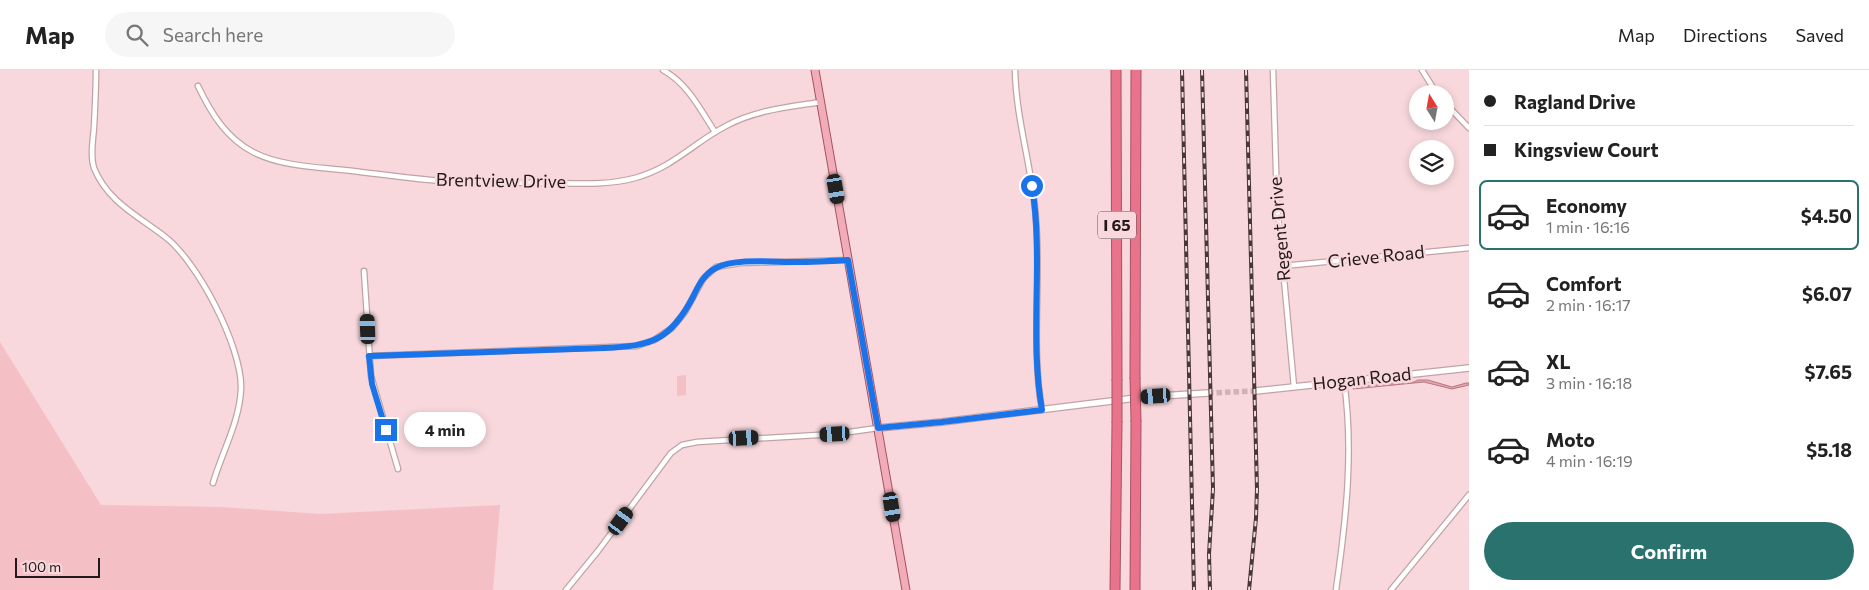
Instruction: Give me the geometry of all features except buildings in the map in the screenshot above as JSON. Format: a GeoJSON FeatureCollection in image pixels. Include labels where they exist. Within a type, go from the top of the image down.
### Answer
{"type":"FeatureCollection","features":[{"type":"Feature","properties":{"kind":"highway","name":"I 65"},"geometry":{"type":"LineString","coordinates":[[1115,590],[1118,423],[1116,70]]}},
{"type":"Feature","properties":{"kind":"highway","name":"I 65"},"geometry":{"type":"LineString","coordinates":[[1135,590],[1136,70]]}},
{"type":"Feature","properties":{"kind":"main road"},"geometry":{"type":"LineString","coordinates":[[815,70],[906,590]]}},
{"type":"Feature","properties":{"kind":"street"},"geometry":{"type":"LineString","coordinates":[[96,70],[92,159],[97,174],[119,204],[168,238],[184,254],[216,309],[235,352],[241,389],[238,407],[213,483]]}},
{"type":"Feature","properties":{"kind":"street"},"geometry":{"type":"LineString","coordinates":[[664,70],[677,78],[686,87],[715,132]]}},
{"type":"Feature","properties":{"kind":"street"},"geometry":{"type":"LineString","coordinates":[[1015,70],[1017,99],[1036,219],[1036,360],[1042,410]]}},
{"type":"Feature","properties":{"kind":"street","name":"Regent Drive"},"geometry":{"type":"LineString","coordinates":[[1273,70],[1276,180],[1294,387]]}},
{"type":"Feature","properties":{"kind":"street"},"geometry":{"type":"LineString","coordinates":[[1422,70],[1431,85]]}},
{"type":"Feature","properties":{"kind":"street","name":"Brentview Drive"},"geometry":{"type":"LineString","coordinates":[[198,86],[208,107],[224,128],[245,146],[263,156],[304,164],[449,182],[566,183],[625,180],[666,166],[732,122],[761,112],[821,102]]}},
{"type":"Feature","properties":{"kind":"street"},"geometry":{"type":"LineString","coordinates":[[1454,112],[1469,128]]}},
{"type":"Feature","properties":{"kind":"street","name":"Crieve Road"},"geometry":{"type":"LineString","coordinates":[[1283,266],[1469,248]]}},
{"type":"Feature","properties":{"kind":"street"},"geometry":{"type":"LineString","coordinates":[[369,356],[636,346],[654,340],[672,328],[685,312],[703,279],[716,268],[740,263],[848,260]]}},
{"type":"Feature","properties":{"kind":"street"},"geometry":{"type":"LineString","coordinates":[[364,271],[372,384],[398,469]]}},
{"type":"Feature","properties":{"kind":"street","name":"Hogan Road"},"geometry":{"type":"LineString","coordinates":[[1256,391],[1469,368]]}},
{"type":"Feature","properties":{"kind":"street"},"geometry":{"type":"LineString","coordinates":[[1336,590],[1349,468],[1349,436],[1344,381]]}},
{"type":"Feature","properties":{"kind":"street"},"geometry":{"type":"LineString","coordinates":[[566,590],[604,544],[670,453],[687,443],[835,434],[1144,397],[1208,393]]}},
{"type":"Feature","properties":{"kind":"street"},"geometry":{"type":"LineString","coordinates":[[1391,590],[1469,495]]}},
{"type":"Feature","properties":{"kind":"shaded area"},"geometry":{"type":"Polygon","coordinates":[[[0,342],[101,505],[222,507],[320,514],[500,505],[493,590],[0,590],[0,342]]]}},
{"type":"Feature","properties":{"kind":"shaded area"},"geometry":{"type":"Polygon","coordinates":[[[686,375],[686,395],[677,396],[677,376],[686,375]]]}},
{"type":"Feature","properties":{"kind":"shaded area"},"geometry":{"type":"Polygon","coordinates":[[[1428,380],[1452,387],[1466,383],[1469,383],[1469,385],[1452,389],[1424,382],[1353,389],[1352,387],[1414,382],[1428,380]]]}},
{"type":"Feature","properties":{"kind":"tunnel"},"geometry":{"type":"LineString","coordinates":[[1208,393],[1256,391]]}},
{"type":"Feature","properties":{"kind":"railway"},"geometry":{"type":"LineString","coordinates":[[1182,70],[1194,590]]}},
{"type":"Feature","properties":{"kind":"railway"},"geometry":{"type":"LineString","coordinates":[[1202,70],[1213,489],[1209,554],[1210,590]]}},
{"type":"Feature","properties":{"kind":"railway"},"geometry":{"type":"LineString","coordinates":[[1246,70],[1257,489],[1249,590]]}},
{"type":"Feature","properties":{"kind":"route"},"geometry":{"type":"LineString","coordinates":[[386,430],[372,384],[369,356],[640,346],[659,338],[677,324],[703,279],[713,269],[726,264],[740,263],[848,260],[878,428],[1042,410],[1036,360],[1037,232],[1032,186]]}}]}
